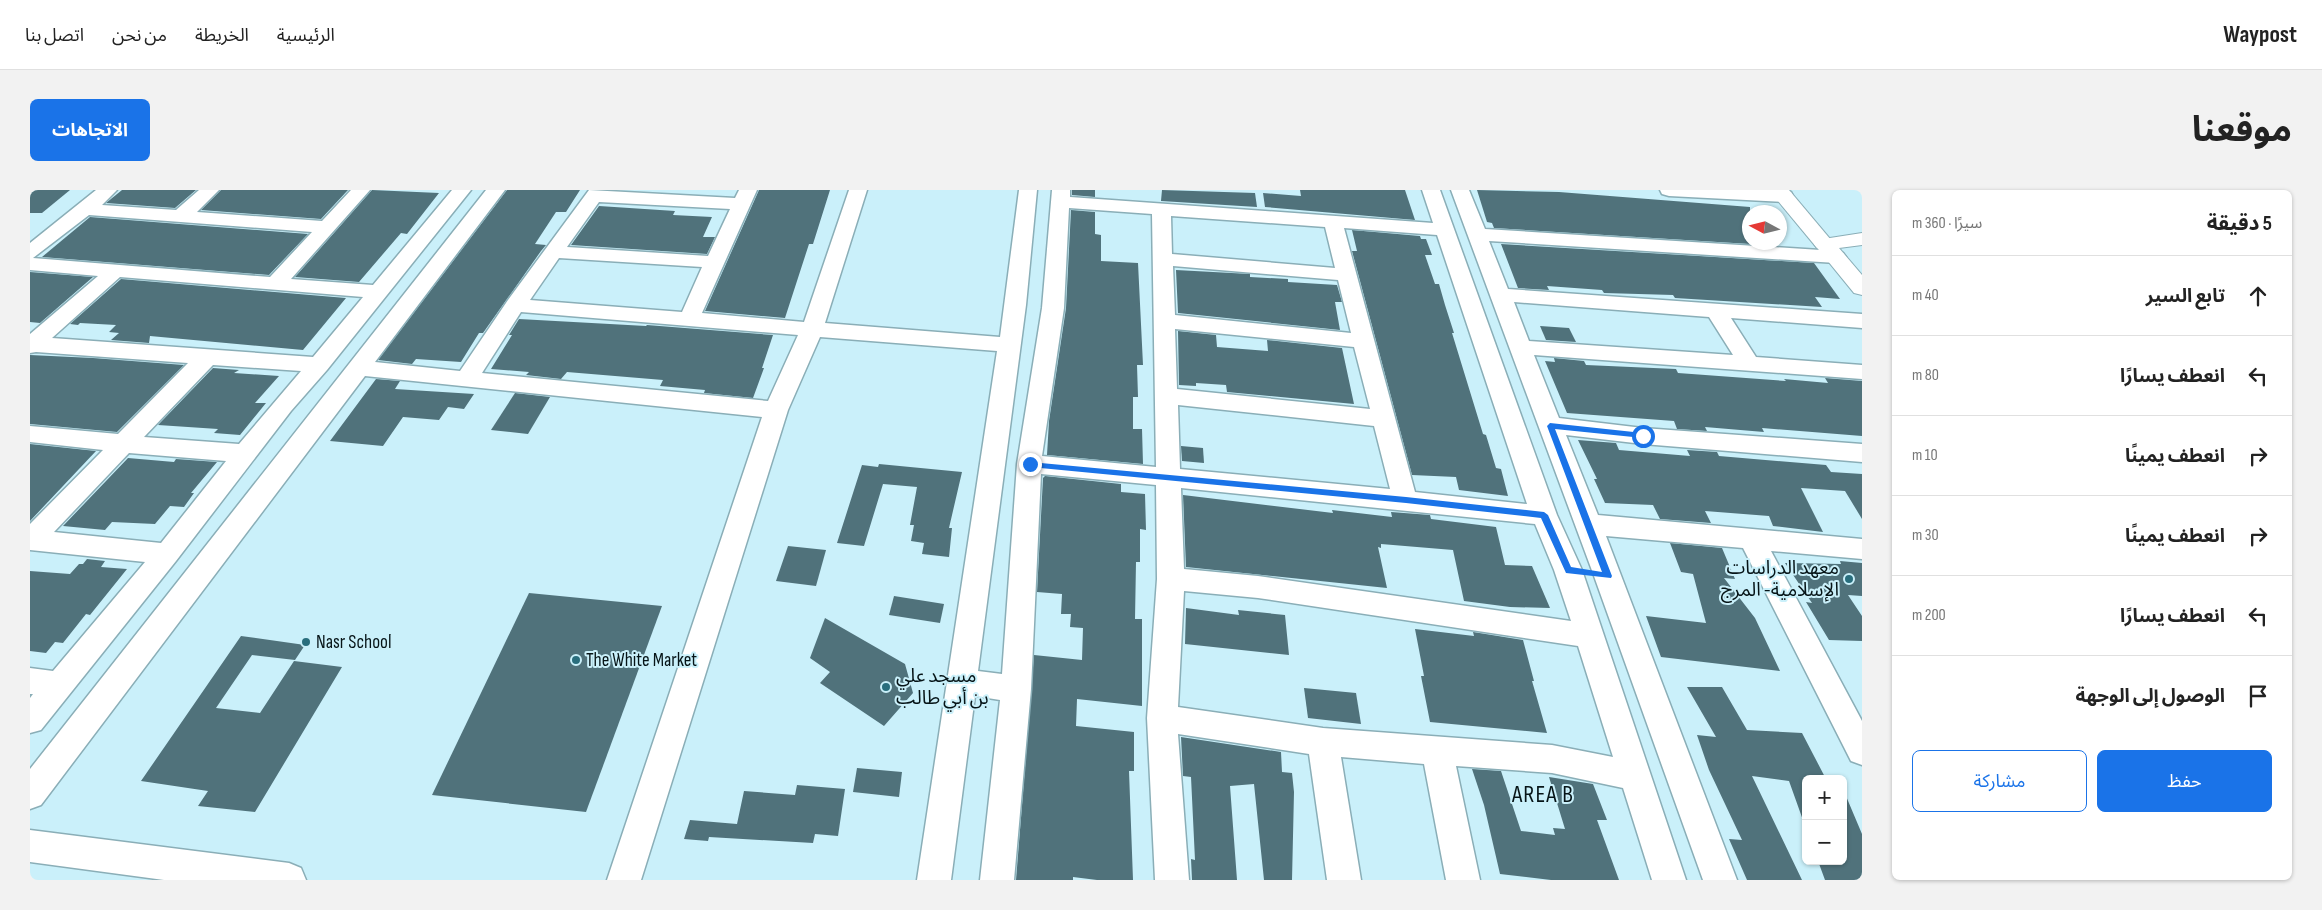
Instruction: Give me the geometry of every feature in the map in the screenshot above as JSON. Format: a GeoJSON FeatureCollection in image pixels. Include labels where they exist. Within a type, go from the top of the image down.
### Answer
{"type":"FeatureCollection","features":[{"type":"Feature","properties":{"kind":"main road"},"geometry":{"type":"LineString","coordinates":[[1781,193],[1862,288]]}},
{"type":"Feature","properties":{"kind":"main road"},"geometry":{"type":"LineString","coordinates":[[1830,251],[1862,240]]}},
{"type":"Feature","properties":{"kind":"street"},"geometry":{"type":"LineString","coordinates":[[30,253],[108,190]]}},
{"type":"Feature","properties":{"kind":"street"},"geometry":{"type":"LineString","coordinates":[[180,216],[210,190]]}},
{"type":"Feature","properties":{"kind":"street"},"geometry":{"type":"LineString","coordinates":[[275,284],[361,190]]}},
{"type":"Feature","properties":{"kind":"street"},"geometry":{"type":"LineString","coordinates":[[30,720],[167,554],[283,405],[319,365],[462,190]]}},
{"type":"Feature","properties":{"kind":"street"},"geometry":{"type":"LineString","coordinates":[[30,794],[496,190]]}},
{"type":"Feature","properties":{"kind":"street"},"geometry":{"type":"LineString","coordinates":[[624,880],[776,410],[812,329],[858,190]]}},
{"type":"Feature","properties":{"kind":"street"},"geometry":{"type":"LineString","coordinates":[[934,880],[1015,305],[1028,190]]}},
{"type":"Feature","properties":{"kind":"street"},"geometry":{"type":"LineString","coordinates":[[1431,190],[1544,515],[1568,570],[1669,880]]}},
{"type":"Feature","properties":{"kind":"street"},"geometry":{"type":"LineString","coordinates":[[1460,190],[1608,576],[1720,880]]}},
{"type":"Feature","properties":{"kind":"street"},"geometry":{"type":"LineString","coordinates":[[1669,190],[1781,193]]}},
{"type":"Feature","properties":{"kind":"street"},"geometry":{"type":"LineString","coordinates":[[466,379],[515,304],[596,193],[745,197],[689,319]]}},
{"type":"Feature","properties":{"kind":"street"},"geometry":{"type":"LineString","coordinates":[[997,880],[1016,689],[1030,464],[1053,308],[1060,196],[1161,210],[1444,230]]}},
{"type":"Feature","properties":{"kind":"street"},"geometry":{"type":"LineString","coordinates":[[85,209],[328,227]]}},
{"type":"Feature","properties":{"kind":"street"},"geometry":{"type":"LineString","coordinates":[[1161,210],[1171,579],[1162,718],[1172,880]]}},
{"type":"Feature","properties":{"kind":"street"},"geometry":{"type":"LineString","coordinates":[[436,222],[468,226]]}},
{"type":"Feature","properties":{"kind":"street"},"geometry":{"type":"LineString","coordinates":[[1333,222],[1406,500]]}},
{"type":"Feature","properties":{"kind":"street"},"geometry":{"type":"LineString","coordinates":[[30,228],[58,230]]}},
{"type":"Feature","properties":{"kind":"street"},"geometry":{"type":"LineString","coordinates":[[1477,234],[1830,251]]}},
{"type":"Feature","properties":{"kind":"street"},"geometry":{"type":"LineString","coordinates":[[554,252],[714,262]]}},
{"type":"Feature","properties":{"kind":"street"},"geometry":{"type":"LineString","coordinates":[[1162,259],[1347,275]]}},
{"type":"Feature","properties":{"kind":"street"},"geometry":{"type":"LineString","coordinates":[[1455,262],[1488,263]]}},
{"type":"Feature","properties":{"kind":"street"},"geometry":{"type":"LineString","coordinates":[[30,264],[379,292]]}},
{"type":"Feature","properties":{"kind":"street"},"geometry":{"type":"LineString","coordinates":[[31,345],[115,271]]}},
{"type":"Feature","properties":{"kind":"street"},"geometry":{"type":"LineString","coordinates":[[1500,295],[1862,321]]}},
{"type":"Feature","properties":{"kind":"street"},"geometry":{"type":"LineString","coordinates":[[515,304],[1008,345]]}},
{"type":"Feature","properties":{"kind":"street"},"geometry":{"type":"LineString","coordinates":[[1015,305],[1053,308]]}},
{"type":"Feature","properties":{"kind":"street"},"geometry":{"type":"LineString","coordinates":[[1716,311],[1748,364]]}},
{"type":"Feature","properties":{"kind":"street"},"geometry":{"type":"LineString","coordinates":[[1164,321],[1364,341]]}},
{"type":"Feature","properties":{"kind":"street"},"geometry":{"type":"LineString","coordinates":[[31,345],[319,365]]}},
{"type":"Feature","properties":{"kind":"street"},"geometry":{"type":"LineString","coordinates":[[1520,347],[1862,372]]}},
{"type":"Feature","properties":{"kind":"street"},"geometry":{"type":"LineString","coordinates":[[30,540],[207,357]]}},
{"type":"Feature","properties":{"kind":"street"},"geometry":{"type":"LineString","coordinates":[[358,368],[776,410]]}},
{"type":"Feature","properties":{"kind":"street"},"geometry":{"type":"LineString","coordinates":[[1166,396],[1384,419]]}},
{"type":"Feature","properties":{"kind":"street"},"geometry":{"type":"LineString","coordinates":[[283,405],[326,409]]}},
{"type":"Feature","properties":{"kind":"street"},"geometry":{"type":"LineString","coordinates":[[1550,426],[1652,437],[1862,453]]}},
{"type":"Feature","properties":{"kind":"street"},"geometry":{"type":"LineString","coordinates":[[30,434],[245,452]]}},
{"type":"Feature","properties":{"kind":"street"},"geometry":{"type":"LineString","coordinates":[[1030,464],[1544,515]]}},
{"type":"Feature","properties":{"kind":"street"},"geometry":{"type":"LineString","coordinates":[[1588,524],[1862,549]]}},
{"type":"Feature","properties":{"kind":"street"},"geometry":{"type":"LineString","coordinates":[[1751,539],[1862,751]]}},
{"type":"Feature","properties":{"kind":"street"},"geometry":{"type":"LineString","coordinates":[[30,540],[167,554]]}},
{"type":"Feature","properties":{"kind":"street"},"geometry":{"type":"LineString","coordinates":[[1568,570],[1608,576]]}},
{"type":"Feature","properties":{"kind":"street"},"geometry":{"type":"LineString","coordinates":[[1171,579],[1258,587],[1590,636]]}},
{"type":"Feature","properties":{"kind":"street"},"geometry":{"type":"LineString","coordinates":[[30,680],[59,684]]}},
{"type":"Feature","properties":{"kind":"street"},"geometry":{"type":"LineString","coordinates":[[962,682],[1016,689]]}},
{"type":"Feature","properties":{"kind":"street"},"geometry":{"type":"LineString","coordinates":[[1162,718],[1324,742],[1552,759],[1635,776]]}},
{"type":"Feature","properties":{"kind":"street"},"geometry":{"type":"LineString","coordinates":[[1324,742],[1344,880]]}},
{"type":"Feature","properties":{"kind":"street"},"geometry":{"type":"LineString","coordinates":[[1437,750],[1463,880]]}},
{"type":"Feature","properties":{"kind":"street"},"geometry":{"type":"LineString","coordinates":[[30,846],[152,871],[290,880]]}},
{"type":"Feature","properties":{"kind":"building"},"geometry":{"type":"Polygon","coordinates":[[[30,190],[70,190],[42,213],[30,213],[30,190]]]}},
{"type":"Feature","properties":{"kind":"building"},"geometry":{"type":"Polygon","coordinates":[[[122,190],[196,190],[175,208],[106,203],[122,190]]]}},
{"type":"Feature","properties":{"kind":"building"},"geometry":{"type":"Polygon","coordinates":[[[221,190],[348,190],[321,219],[201,210],[221,190]]]}},
{"type":"Feature","properties":{"kind":"building"},"geometry":{"type":"Polygon","coordinates":[[[372,190],[439,193],[407,234],[401,233],[359,282],[295,277],[372,190]]]}},
{"type":"Feature","properties":{"kind":"building"},"geometry":{"type":"Polygon","coordinates":[[[507,190],[580,190],[566,212],[556,212],[535,244],[546,245],[483,333],[479,333],[461,362],[416,359],[412,364],[378,360],[507,190]]]}},
{"type":"Feature","properties":{"kind":"building"},"geometry":{"type":"Polygon","coordinates":[[[759,190],[830,190],[813,244],[809,244],[785,318],[705,311],[759,190]]]}},
{"type":"Feature","properties":{"kind":"building"},"geometry":{"type":"Polygon","coordinates":[[[1072,190],[1095,190],[1095,197],[1072,195],[1072,190]]]}},
{"type":"Feature","properties":{"kind":"building"},"geometry":{"type":"Polygon","coordinates":[[[1162,190],[1255,193],[1257,207],[1161,201],[1162,190]]]}},
{"type":"Feature","properties":{"kind":"building"},"geometry":{"type":"Polygon","coordinates":[[[1300,190],[1405,190],[1415,220],[1265,207],[1263,193],[1301,196],[1300,190]]]}},
{"type":"Feature","properties":{"kind":"building"},"geometry":{"type":"Polygon","coordinates":[[[1477,190],[1559,192],[1742,206],[1742,244],[1494,228],[1492,223],[1487,222],[1477,190]]]}},
{"type":"Feature","properties":{"kind":"building"},"geometry":{"type":"Polygon","coordinates":[[[599,206],[675,211],[673,215],[712,217],[703,237],[715,237],[707,254],[571,245],[599,206]]]}},
{"type":"Feature","properties":{"kind":"building"},"geometry":{"type":"Polygon","coordinates":[[[1071,210],[1095,212],[1095,234],[1101,235],[1101,261],[1138,263],[1143,365],[1137,365],[1138,397],[1133,397],[1133,429],[1142,429],[1143,464],[1047,455],[1049,421],[1066,308],[1071,210]]]}},
{"type":"Feature","properties":{"kind":"building"},"geometry":{"type":"Polygon","coordinates":[[[90,217],[308,234],[269,275],[42,257],[90,217]]]}},
{"type":"Feature","properties":{"kind":"building"},"geometry":{"type":"Polygon","coordinates":[[[1352,230],[1420,236],[1421,239],[1426,239],[1432,255],[1425,255],[1435,284],[1439,284],[1483,434],[1486,435],[1496,468],[1501,469],[1508,496],[1459,490],[1456,477],[1412,475],[1352,251],[1357,251],[1352,230]]]}},
{"type":"Feature","properties":{"kind":"building"},"geometry":{"type":"Polygon","coordinates":[[[1501,244],[1814,263],[1840,299],[1815,297],[1822,307],[1675,298],[1673,295],[1604,293],[1602,290],[1547,286],[1549,290],[1518,288],[1501,244]]]}},
{"type":"Feature","properties":{"kind":"building"},"geometry":{"type":"Polygon","coordinates":[[[1176,270],[1250,274],[1250,277],[1288,279],[1288,282],[1337,285],[1342,302],[1335,302],[1340,330],[1178,313],[1176,270]]]}},
{"type":"Feature","properties":{"kind":"building"},"geometry":{"type":"Polygon","coordinates":[[[30,272],[93,277],[40,323],[30,322],[30,272]]]}},
{"type":"Feature","properties":{"kind":"building"},"geometry":{"type":"Polygon","coordinates":[[[121,279],[346,298],[303,350],[150,336],[149,343],[111,340],[119,333],[109,332],[116,325],[70,324],[121,279]]]}},
{"type":"Feature","properties":{"kind":"building"},"geometry":{"type":"Polygon","coordinates":[[[519,319],[647,325],[773,335],[753,398],[704,393],[705,390],[660,386],[663,380],[567,372],[561,379],[526,375],[529,372],[491,369],[512,335],[509,335],[519,319]]]}},
{"type":"Feature","properties":{"kind":"building"},"geometry":{"type":"Polygon","coordinates":[[[1540,326],[1569,328],[1576,342],[1546,340],[1540,326]]]}},
{"type":"Feature","properties":{"kind":"building"},"geometry":{"type":"Polygon","coordinates":[[[1178,331],[1216,335],[1217,347],[1268,351],[1267,340],[1342,348],[1354,404],[1227,392],[1226,385],[1196,383],[1196,386],[1179,385],[1178,331]]]}},
{"type":"Feature","properties":{"kind":"building"},"geometry":{"type":"Polygon","coordinates":[[[30,355],[184,365],[117,432],[30,424],[30,355]]]}},
{"type":"Feature","properties":{"kind":"building"},"geometry":{"type":"Polygon","coordinates":[[[1554,358],[1584,361],[1586,365],[1676,369],[1678,373],[1828,383],[1825,378],[1862,381],[1862,436],[1762,428],[1764,432],[1705,427],[1707,431],[1677,429],[1674,421],[1567,413],[1545,361],[1555,362],[1554,358]]]}},
{"type":"Feature","properties":{"kind":"building"},"geometry":{"type":"Polygon","coordinates":[[[213,368],[239,370],[234,373],[279,376],[255,403],[266,403],[240,435],[214,433],[218,429],[158,425],[213,368]]]}},
{"type":"Feature","properties":{"kind":"building"},"geometry":{"type":"Polygon","coordinates":[[[376,379],[400,381],[395,389],[474,394],[464,409],[448,407],[439,420],[403,417],[383,446],[330,441],[376,379]]]}},
{"type":"Feature","properties":{"kind":"building"},"geometry":{"type":"Polygon","coordinates":[[[515,393],[550,397],[528,434],[491,430],[515,393]]]}},
{"type":"Feature","properties":{"kind":"building"},"geometry":{"type":"Polygon","coordinates":[[[1578,440],[1616,443],[1619,450],[1690,456],[1687,450],[1717,452],[1719,456],[1826,465],[1831,472],[1862,474],[1862,519],[1845,491],[1801,488],[1823,532],[1773,526],[1769,516],[1705,511],[1711,523],[1660,519],[1653,505],[1605,503],[1594,479],[1597,479],[1578,440]]]}},
{"type":"Feature","properties":{"kind":"building"},"geometry":{"type":"Polygon","coordinates":[[[30,444],[96,451],[30,521],[30,444]]]}},
{"type":"Feature","properties":{"kind":"building"},"geometry":{"type":"Polygon","coordinates":[[[1181,446],[1203,448],[1204,463],[1182,461],[1181,446]]]}},
{"type":"Feature","properties":{"kind":"building"},"geometry":{"type":"Polygon","coordinates":[[[128,458],[174,462],[176,459],[217,462],[191,493],[194,493],[184,507],[170,506],[155,524],[112,522],[105,530],[63,526],[128,458]]]}},
{"type":"Feature","properties":{"kind":"building"},"geometry":{"type":"Polygon","coordinates":[[[879,464],[962,472],[949,528],[952,528],[949,557],[922,554],[924,543],[911,541],[914,525],[910,525],[917,487],[883,484],[864,546],[837,543],[862,465],[878,467],[879,464]]]}},
{"type":"Feature","properties":{"kind":"building"},"geometry":{"type":"Polygon","coordinates":[[[1045,476],[1121,484],[1121,492],[1145,494],[1146,530],[1140,529],[1140,562],[1136,562],[1135,619],[1142,619],[1142,706],[1077,699],[1076,726],[1134,732],[1134,771],[1129,771],[1133,880],[1097,880],[1073,877],[1073,880],[1016,880],[1034,655],[1082,660],[1083,628],[1070,627],[1071,614],[1061,614],[1062,594],[1037,592],[1043,478],[1045,476]]]}},
{"type":"Feature","properties":{"kind":"building"},"geometry":{"type":"Polygon","coordinates":[[[1183,495],[1333,513],[1332,510],[1392,517],[1391,512],[1430,515],[1431,519],[1496,527],[1505,565],[1532,566],[1550,608],[1510,607],[1464,601],[1453,550],[1381,544],[1381,548],[1378,547],[1387,588],[1186,567],[1183,495]]]}},
{"type":"Feature","properties":{"kind":"building"},"geometry":{"type":"Polygon","coordinates":[[[1670,543],[1722,548],[1735,579],[1724,578],[1755,618],[1780,671],[1661,657],[1646,616],[1706,623],[1693,574],[1681,572],[1670,543]]]}},
{"type":"Feature","properties":{"kind":"building"},"geometry":{"type":"Polygon","coordinates":[[[788,546],[826,550],[816,586],[776,581],[788,546]]]}},
{"type":"Feature","properties":{"kind":"building"},"geometry":{"type":"Polygon","coordinates":[[[87,559],[105,561],[101,567],[127,569],[90,615],[86,614],[63,643],[55,642],[46,653],[30,651],[30,571],[70,574],[79,564],[83,564],[87,559]]]}},
{"type":"Feature","properties":{"kind":"building"},"geometry":{"type":"Polygon","coordinates":[[[1840,561],[1862,563],[1862,596],[1848,595],[1862,616],[1862,641],[1829,640],[1806,602],[1812,603],[1785,563],[1841,564],[1840,561]]]}},
{"type":"Feature","properties":{"kind":"building"},"geometry":{"type":"Polygon","coordinates":[[[529,593],[662,606],[586,812],[432,795],[529,593]]]}},
{"type":"Feature","properties":{"kind":"building"},"geometry":{"type":"Polygon","coordinates":[[[894,596],[944,604],[940,623],[889,615],[894,596]]]}},
{"type":"Feature","properties":{"kind":"building"},"geometry":{"type":"Polygon","coordinates":[[[1186,608],[1239,615],[1238,610],[1285,615],[1289,655],[1185,644],[1186,608]]]}},
{"type":"Feature","properties":{"kind":"building"},"geometry":{"type":"Polygon","coordinates":[[[825,618],[905,664],[913,693],[884,726],[820,683],[830,672],[810,658],[825,618]]]}},
{"type":"Feature","properties":{"kind":"building"},"geometry":{"type":"Polygon","coordinates":[[[1415,629],[1474,636],[1473,632],[1523,640],[1534,681],[1532,681],[1547,733],[1430,722],[1421,676],[1424,676],[1415,629]]]}},
{"type":"Feature","properties":{"kind":"building"},"geometry":{"type":"Polygon","coordinates":[[[241,636],[305,645],[295,660],[252,655],[216,708],[260,713],[294,661],[342,667],[255,812],[198,806],[208,791],[141,781],[241,636]]]}},
{"type":"Feature","properties":{"kind":"building"},"geometry":{"type":"Polygon","coordinates":[[[1687,687],[1722,687],[1747,730],[1802,733],[1824,775],[1802,775],[1802,817],[1789,781],[1752,776],[1802,880],[1747,880],[1729,839],[1742,840],[1709,770],[1697,735],[1716,737],[1687,687]]]}},
{"type":"Feature","properties":{"kind":"building"},"geometry":{"type":"Polygon","coordinates":[[[1304,688],[1356,693],[1361,724],[1308,718],[1304,688]]]}},
{"type":"Feature","properties":{"kind":"building"},"geometry":{"type":"Polygon","coordinates":[[[1181,737],[1281,752],[1282,772],[1292,773],[1294,792],[1292,880],[1264,880],[1254,784],[1230,786],[1237,880],[1192,880],[1191,859],[1195,860],[1191,777],[1183,776],[1181,737]]]}},
{"type":"Feature","properties":{"kind":"building"},"geometry":{"type":"Polygon","coordinates":[[[857,768],[902,772],[899,797],[853,792],[857,768]]]}},
{"type":"Feature","properties":{"kind":"building"},"geometry":{"type":"Polygon","coordinates":[[[1472,769],[1501,771],[1521,831],[1555,835],[1553,828],[1565,829],[1549,777],[1593,784],[1607,820],[1597,820],[1619,880],[1551,880],[1500,874],[1484,805],[1472,769]]]}},
{"type":"Feature","properties":{"kind":"building"},"geometry":{"type":"Polygon","coordinates":[[[797,785],[845,789],[838,836],[815,834],[813,843],[709,837],[708,841],[684,839],[690,820],[737,824],[744,791],[795,795],[797,785]]]}},
{"type":"Feature","properties":{"kind":"building"},"geometry":{"type":"Polygon","coordinates":[[[1847,798],[1862,834],[1862,880],[1825,880],[1819,865],[1847,865],[1847,798]]]}},
{"type":"Feature","properties":{"kind":"place","name":"معهد الدراسات الإسلامية- المرج"},"geometry":{"type":"Point","coordinates":[1849,579]}},
{"type":"Feature","properties":{"kind":"place","name":"Nasr School"},"geometry":{"type":"Point","coordinates":[306,642]}},
{"type":"Feature","properties":{"kind":"place","name":"The White Market"},"geometry":{"type":"Point","coordinates":[576,660]}},
{"type":"Feature","properties":{"kind":"place","name":"مسجد علي بن أبي طالب"},"geometry":{"type":"Point","coordinates":[886,687]}},
{"type":"Feature","properties":{"kind":"district","name":"AREA B"},"geometry":{"type":"Point","coordinates":[1543,794]}},
{"type":"Feature","properties":{"kind":"route"},"geometry":{"type":"LineString","coordinates":[[1030,464],[1544,515],[1568,570],[1608,576],[1550,426],[1643,436]]}}]}
